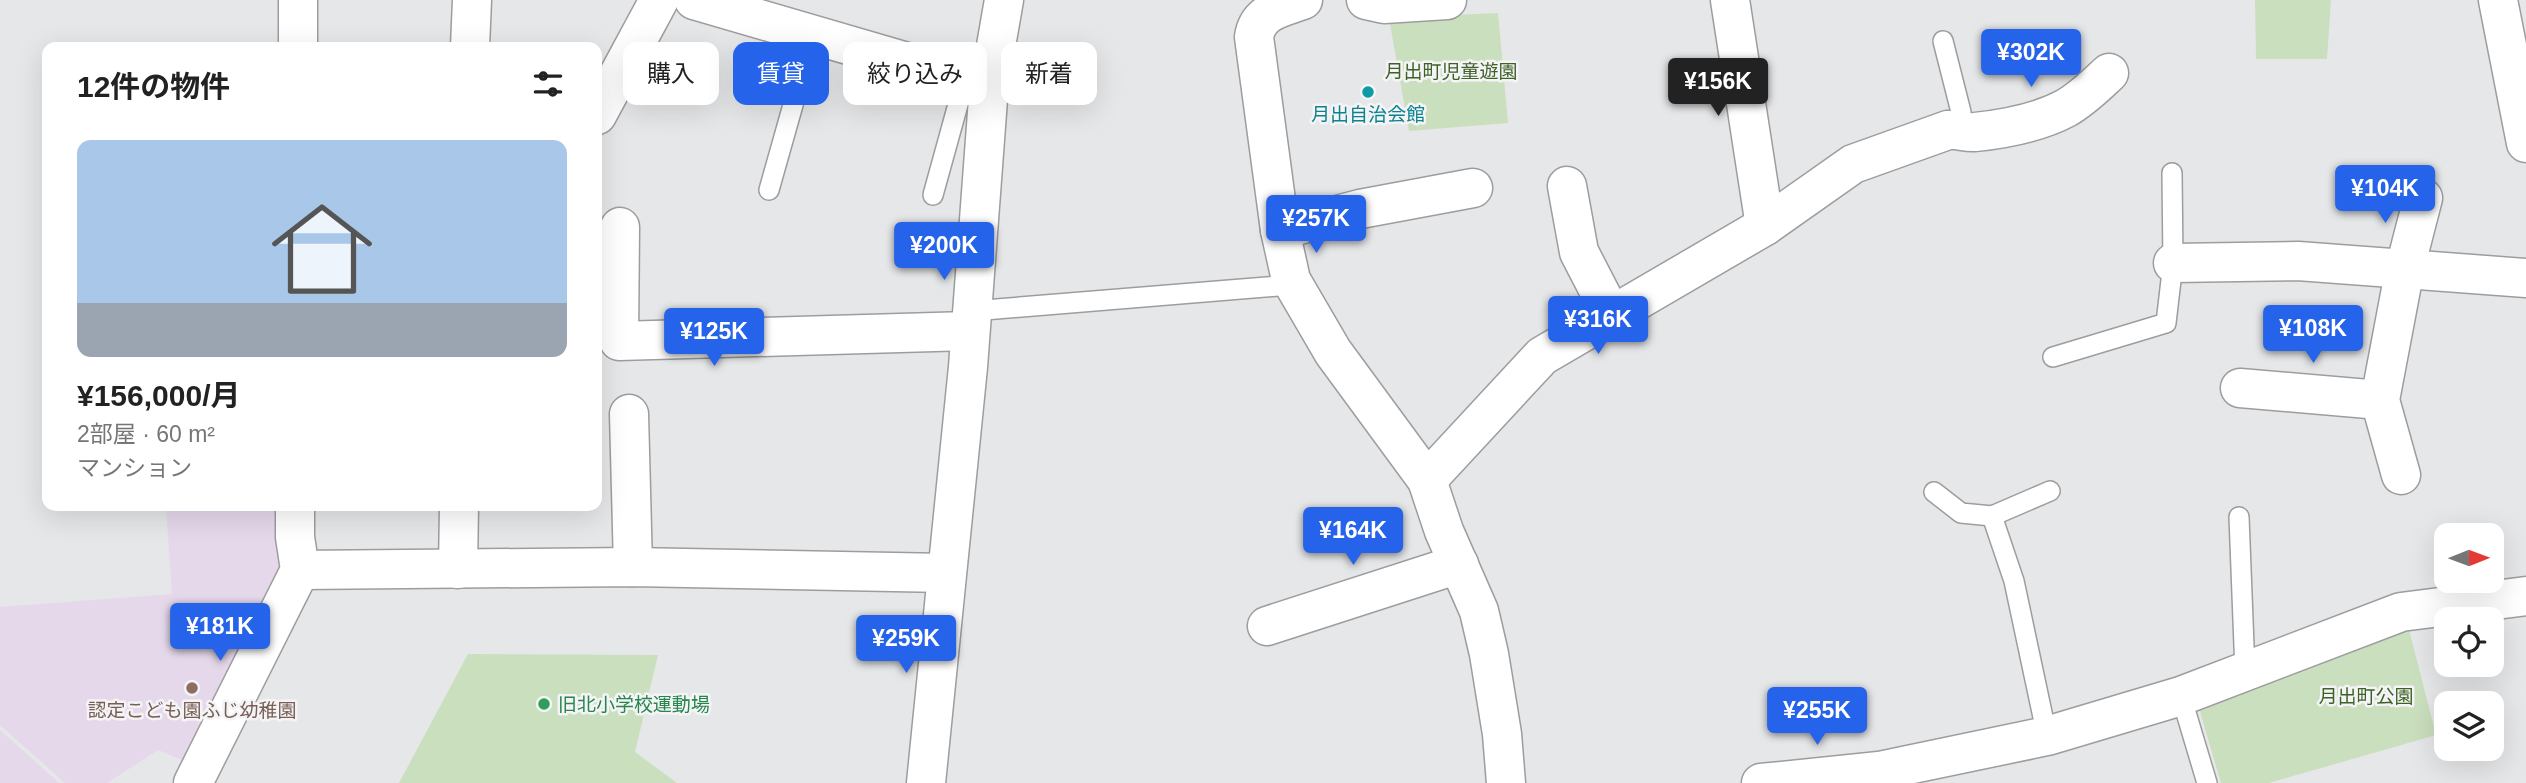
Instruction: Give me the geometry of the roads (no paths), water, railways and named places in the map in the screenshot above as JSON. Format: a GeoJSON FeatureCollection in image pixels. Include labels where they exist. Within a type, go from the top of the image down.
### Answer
{"type":"FeatureCollection","features":[{"type":"Feature","properties":{"kind":"street"},"geometry":{"type":"LineString","coordinates":[[298,0],[298,42]]}},
{"type":"Feature","properties":{"kind":"street"},"geometry":{"type":"LineString","coordinates":[[470,42],[472,0]]}},
{"type":"Feature","properties":{"kind":"street"},"geometry":{"type":"LineString","coordinates":[[602,128],[659,0]]}},
{"type":"Feature","properties":{"kind":"street"},"geometry":{"type":"LineString","coordinates":[[694,0],[843,43]]}},
{"type":"Feature","properties":{"kind":"street"},"geometry":{"type":"LineString","coordinates":[[987,52],[1004,0]]}},
{"type":"Feature","properties":{"kind":"street"},"geometry":{"type":"LineString","coordinates":[[1303,0],[1267,14],[1256,24],[1254,37],[1280,230],[1291,280],[1333,352],[1427,480],[1444,531],[1479,611],[1502,734],[1506,783]]}},
{"type":"Feature","properties":{"kind":"street"},"geometry":{"type":"LineString","coordinates":[[1366,0],[1384,4],[1447,0]]}},
{"type":"Feature","properties":{"kind":"street"},"geometry":{"type":"LineString","coordinates":[[1730,0],[1765,226]]}},
{"type":"Feature","properties":{"kind":"street"},"geometry":{"type":"LineString","coordinates":[[2498,0],[2526,144]]}},
{"type":"Feature","properties":{"kind":"street"},"geometry":{"type":"LineString","coordinates":[[1427,480],[1542,356],[1765,226],[1853,163],[1956,129],[1972,132],[2039,118],[2066,108],[2091,90],[2109,72]]}},
{"type":"Feature","properties":{"kind":"street"},"geometry":{"type":"LineString","coordinates":[[926,783],[968,367],[976,105]]}},
{"type":"Feature","properties":{"kind":"street"},"geometry":{"type":"LineString","coordinates":[[1567,186],[1579,252],[1611,314]]}},
{"type":"Feature","properties":{"kind":"street"},"geometry":{"type":"LineString","coordinates":[[1280,230],[1360,209],[1473,188]]}},
{"type":"Feature","properties":{"kind":"street"},"geometry":{"type":"LineString","coordinates":[[2401,475],[2380,400],[2405,268],[2423,198]]}},
{"type":"Feature","properties":{"kind":"street"},"geometry":{"type":"LineString","coordinates":[[620,227],[608,266],[619,341],[970,321]]}},
{"type":"Feature","properties":{"kind":"street"},"geometry":{"type":"LineString","coordinates":[[2173,263],[2298,261],[2526,278]]}},
{"type":"Feature","properties":{"kind":"street"},"geometry":{"type":"LineString","coordinates":[[2240,388],[2380,400]]}},
{"type":"Feature","properties":{"kind":"street"},"geometry":{"type":"LineString","coordinates":[[629,414],[633,567]]}},
{"type":"Feature","properties":{"kind":"street"},"geometry":{"type":"LineString","coordinates":[[193,783],[300,569],[295,537],[295,511]]}},
{"type":"Feature","properties":{"kind":"street"},"geometry":{"type":"LineString","coordinates":[[458,511],[458,569]]}},
{"type":"Feature","properties":{"kind":"street"},"geometry":{"type":"LineString","coordinates":[[1267,626],[1459,564]]}},
{"type":"Feature","properties":{"kind":"street"},"geometry":{"type":"LineString","coordinates":[[300,569],[633,567],[946,572]]}},
{"type":"Feature","properties":{"kind":"street"},"geometry":{"type":"LineString","coordinates":[[1761,783],[1880,777],[2047,736],[2181,696],[2402,612],[2526,596]]}},
{"type":"Feature","properties":{"kind":"lane"},"geometry":{"type":"LineString","coordinates":[[769,190],[813,34]]}},
{"type":"Feature","properties":{"kind":"lane"},"geometry":{"type":"LineString","coordinates":[[1943,41],[1961,112],[1956,129]]}},
{"type":"Feature","properties":{"kind":"lane"},"geometry":{"type":"LineString","coordinates":[[933,195],[968,105]]}},
{"type":"Feature","properties":{"kind":"lane"},"geometry":{"type":"LineString","coordinates":[[2053,357],[2166,323],[2173,263],[2172,173]]}},
{"type":"Feature","properties":{"kind":"lane"},"geometry":{"type":"LineString","coordinates":[[970,321],[1278,286]]}},
{"type":"Feature","properties":{"kind":"lane"},"geometry":{"type":"LineString","coordinates":[[1934,492],[1961,513],[1992,516],[2050,491]]}},
{"type":"Feature","properties":{"kind":"lane"},"geometry":{"type":"LineString","coordinates":[[1992,516],[2014,581],[2047,736]]}},
{"type":"Feature","properties":{"kind":"lane"},"geometry":{"type":"LineString","coordinates":[[2239,517],[2245,672]]}},
{"type":"Feature","properties":{"kind":"lane"},"geometry":{"type":"LineString","coordinates":[[2181,696],[2207,783]]}},
{"type":"Feature","properties":{"kind":"place","name":"月出自治会館"},"geometry":{"type":"Point","coordinates":[1368,92]}},
{"type":"Feature","properties":{"kind":"place","name":"認定こども園ふじ幼稚園"},"geometry":{"type":"Point","coordinates":[192,688]}},
{"type":"Feature","properties":{"kind":"place","name":"旧北小学校運動場"},"geometry":{"type":"Point","coordinates":[544,704]}},
{"type":"Feature","properties":{"kind":"park label","name":"月出町児童遊園"},"geometry":{"type":"Point","coordinates":[1451,71]}},
{"type":"Feature","properties":{"kind":"park label","name":"月出町公園"},"geometry":{"type":"Point","coordinates":[2366,696]}}]}
